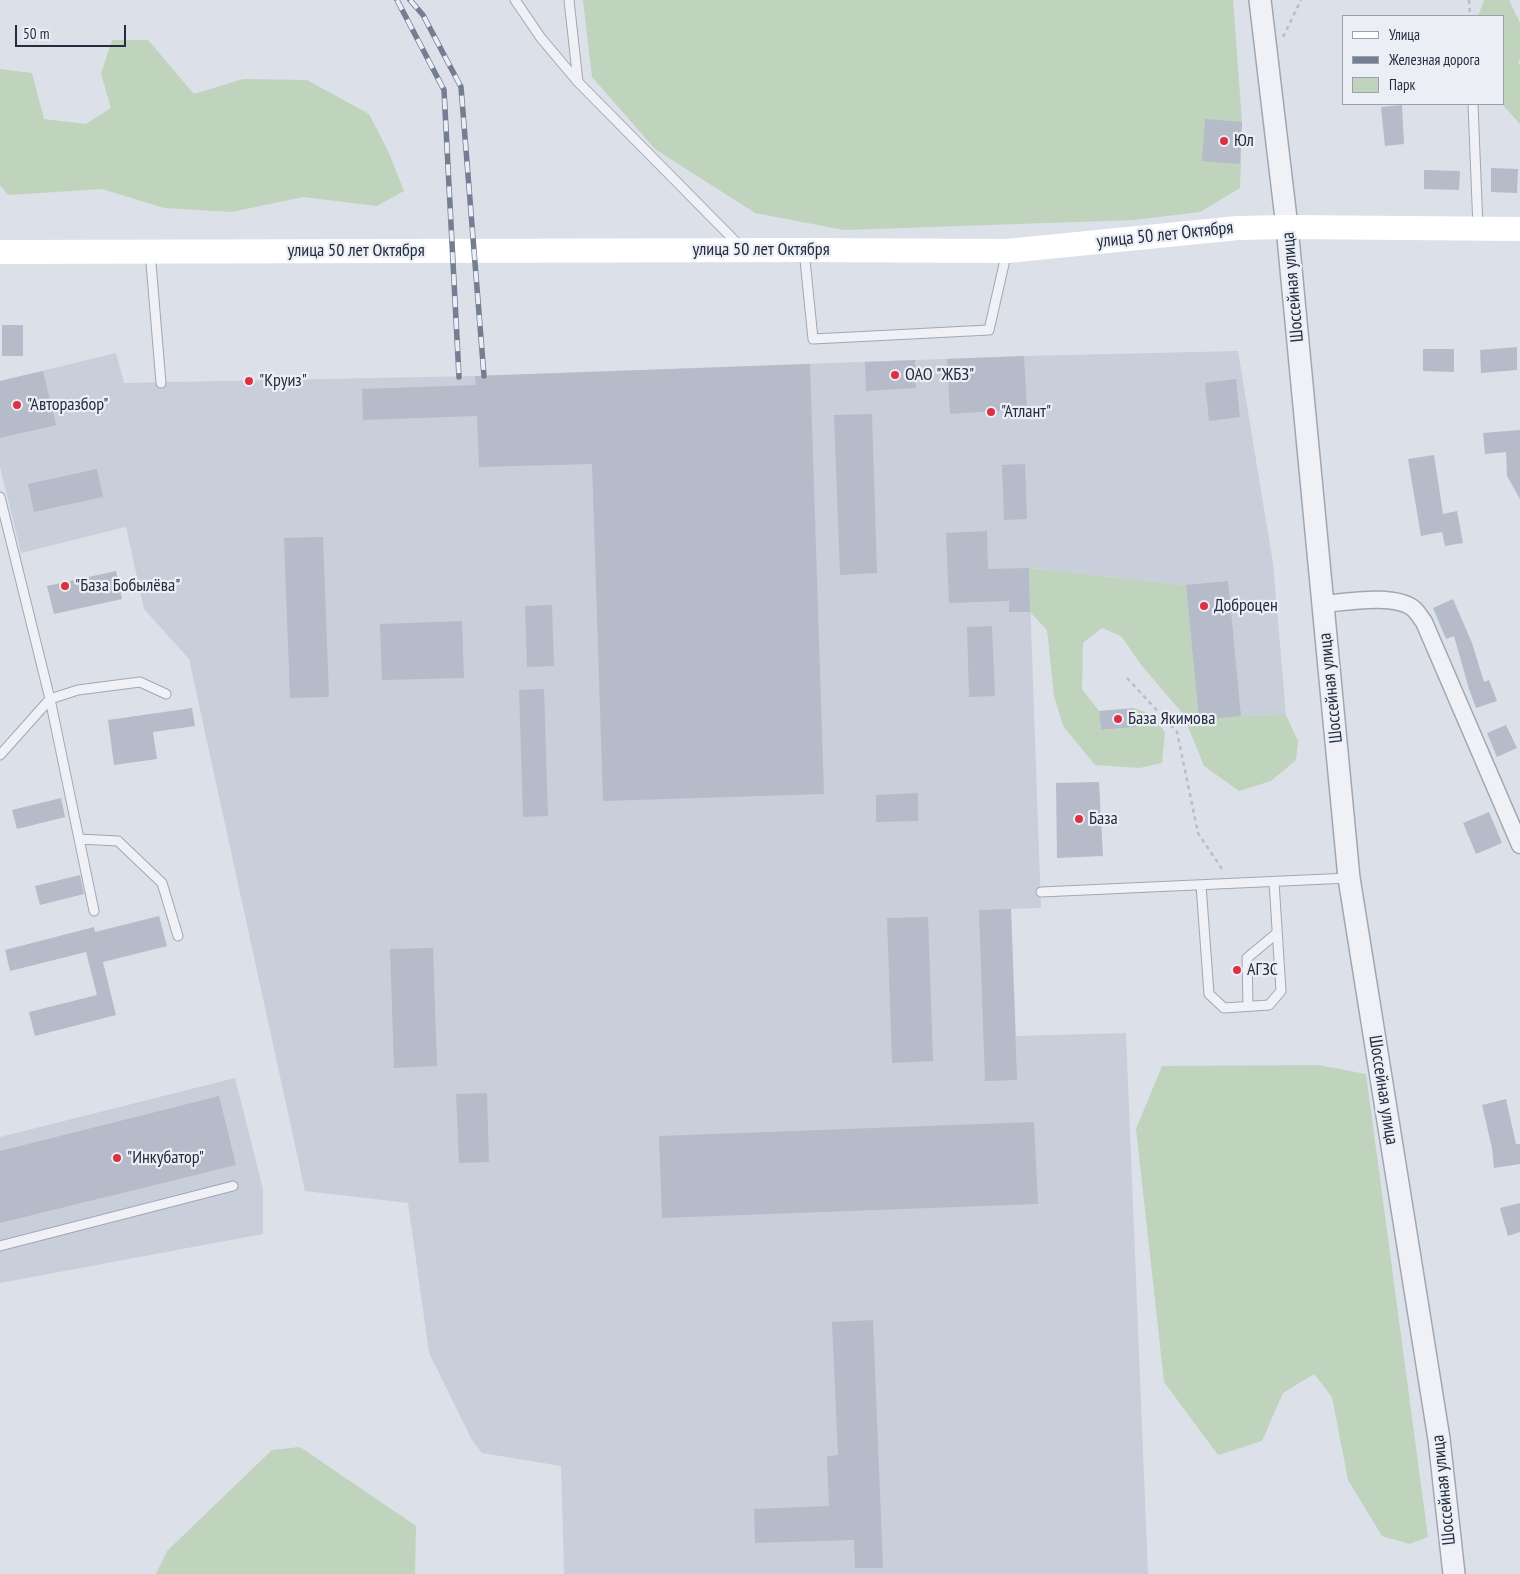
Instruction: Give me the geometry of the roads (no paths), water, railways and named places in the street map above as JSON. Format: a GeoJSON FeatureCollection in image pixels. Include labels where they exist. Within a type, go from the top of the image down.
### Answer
{"type":"FeatureCollection","features":[{"type":"Feature","properties":{"kind":"main road","name":"улица 50 лет Октября"},"geometry":{"type":"LineString","coordinates":[[0,252],[1007,251],[1238,228],[1520,229]]}},
{"type":"Feature","properties":{"kind":"street","name":"Шоссейная улица"},"geometry":{"type":"LineString","coordinates":[[1260,0],[1287,227],[1349,878],[1439,1439],[1454,1574]]}},
{"type":"Feature","properties":{"kind":"street"},"geometry":{"type":"LineString","coordinates":[[1323,604],[1374,599],[1397,602],[1414,608],[1424,622],[1520,845]]}},
{"type":"Feature","properties":{"kind":"lane"},"geometry":{"type":"LineString","coordinates":[[515,0],[541,38],[578,82],[744,250]]}},
{"type":"Feature","properties":{"kind":"lane"},"geometry":{"type":"LineString","coordinates":[[569,0],[578,82]]}},
{"type":"Feature","properties":{"kind":"lane"},"geometry":{"type":"LineString","coordinates":[[1473,105],[1478,228]]}},
{"type":"Feature","properties":{"kind":"lane"},"geometry":{"type":"LineString","coordinates":[[804,250],[813,339],[989,330],[1007,251]]}},
{"type":"Feature","properties":{"kind":"lane"},"geometry":{"type":"LineString","coordinates":[[150,251],[161,383]]}},
{"type":"Feature","properties":{"kind":"lane"},"geometry":{"type":"LineString","coordinates":[[0,497],[3,525],[50,699],[94,911]]}},
{"type":"Feature","properties":{"kind":"lane"},"geometry":{"type":"LineString","coordinates":[[0,755],[50,699],[78,690],[140,682],[166,694]]}},
{"type":"Feature","properties":{"kind":"lane"},"geometry":{"type":"LineString","coordinates":[[79,839],[118,841],[162,883],[178,936]]}},
{"type":"Feature","properties":{"kind":"lane"},"geometry":{"type":"LineString","coordinates":[[1040,892],[1349,878]]}},
{"type":"Feature","properties":{"kind":"lane"},"geometry":{"type":"LineString","coordinates":[[1201,885],[1208,994],[1224,1008],[1269,1005],[1281,991],[1274,882]]}},
{"type":"Feature","properties":{"kind":"lane"},"geometry":{"type":"LineString","coordinates":[[1248,1006],[1247,958],[1277,933]]}},
{"type":"Feature","properties":{"kind":"lane"},"geometry":{"type":"LineString","coordinates":[[0,1246],[233,1186]]}},
{"type":"Feature","properties":{"kind":"railway"},"geometry":{"type":"LineString","coordinates":[[397,0],[444,90],[459,377]]}},
{"type":"Feature","properties":{"kind":"railway"},"geometry":{"type":"LineString","coordinates":[[410,0],[423,15],[461,87],[484,376]]}},
{"type":"Feature","properties":{"kind":"place","name":"Юл"},"geometry":{"type":"Point","coordinates":[1224,141]}},
{"type":"Feature","properties":{"kind":"place","name":"ОАО \"ЖБЗ\""},"geometry":{"type":"Point","coordinates":[895,375]}},
{"type":"Feature","properties":{"kind":"place","name":"\"Круиз\""},"geometry":{"type":"Point","coordinates":[249,381]}},
{"type":"Feature","properties":{"kind":"place","name":"\"Авторазбор\""},"geometry":{"type":"Point","coordinates":[17,405]}},
{"type":"Feature","properties":{"kind":"place","name":"\"Атлант\""},"geometry":{"type":"Point","coordinates":[991,412]}},
{"type":"Feature","properties":{"kind":"place","name":"\"База Бобылёва\""},"geometry":{"type":"Point","coordinates":[65,586]}},
{"type":"Feature","properties":{"kind":"place","name":"Доброцен"},"geometry":{"type":"Point","coordinates":[1204,606]}},
{"type":"Feature","properties":{"kind":"place","name":"База Якимова"},"geometry":{"type":"Point","coordinates":[1118,719]}},
{"type":"Feature","properties":{"kind":"place","name":"База"},"geometry":{"type":"Point","coordinates":[1079,819]}},
{"type":"Feature","properties":{"kind":"place","name":"АГЗС"},"geometry":{"type":"Point","coordinates":[1237,970]}},
{"type":"Feature","properties":{"kind":"place","name":"\"Инкубатор\""},"geometry":{"type":"Point","coordinates":[117,1158]}}]}
